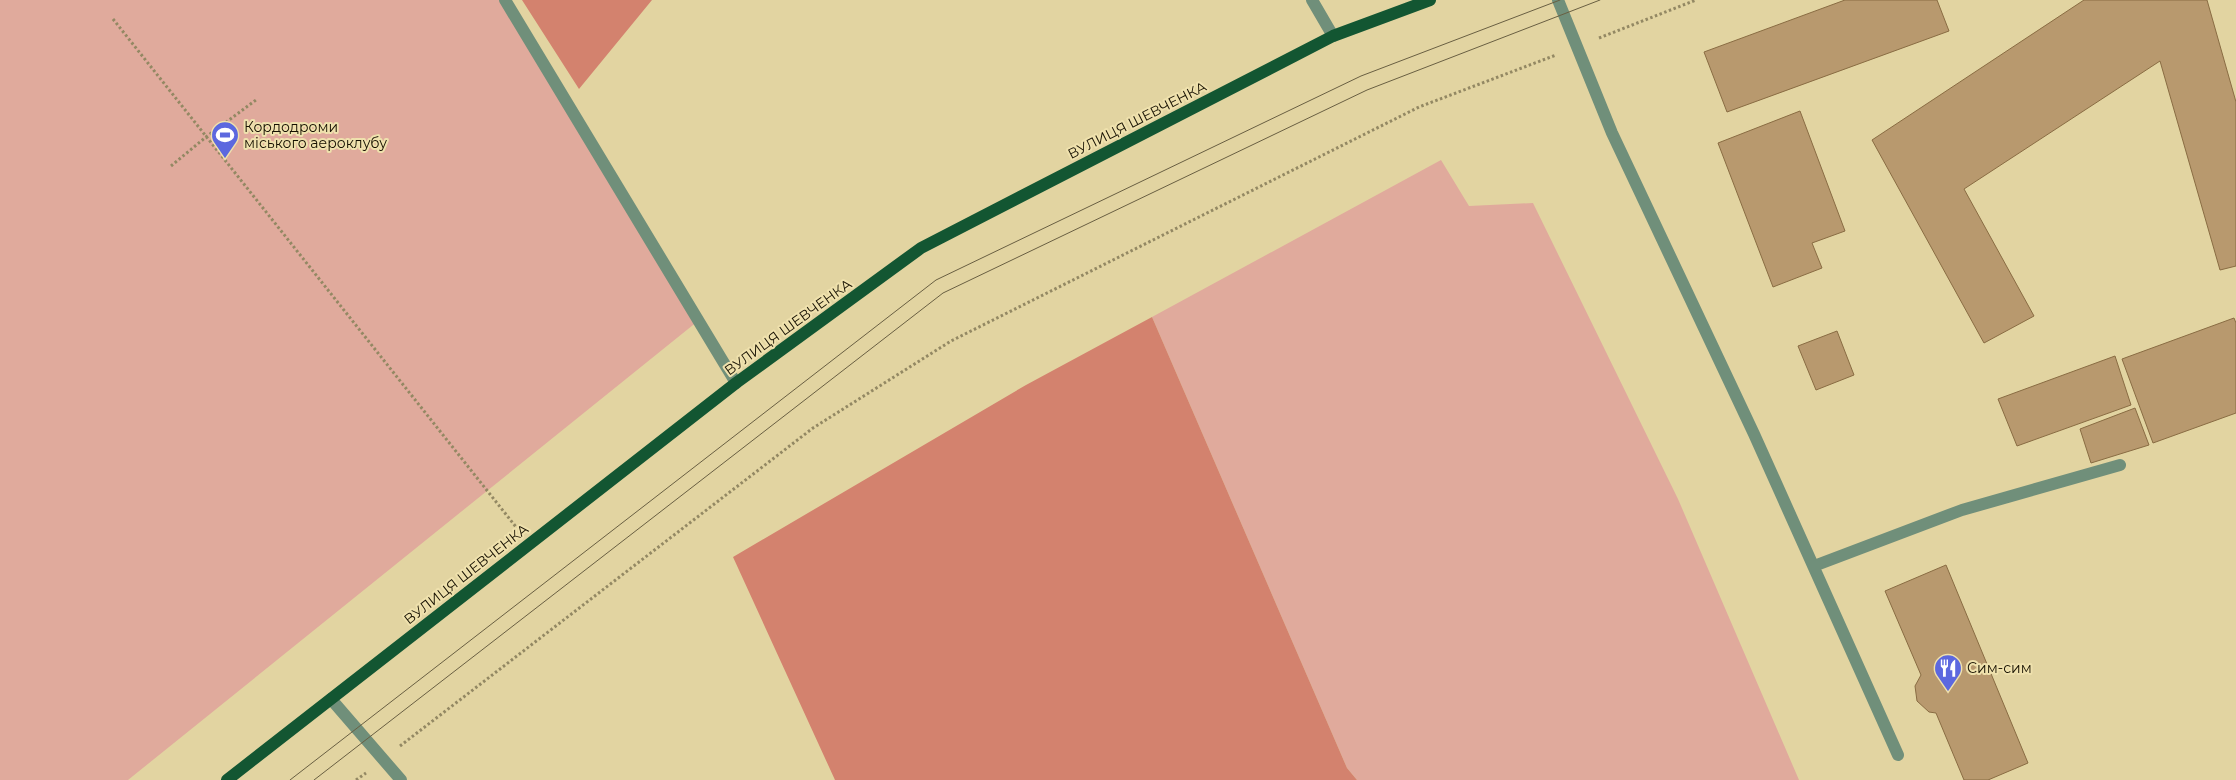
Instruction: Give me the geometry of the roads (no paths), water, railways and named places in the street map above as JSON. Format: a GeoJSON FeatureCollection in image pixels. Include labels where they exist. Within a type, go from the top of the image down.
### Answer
{"type":"FeatureCollection","features":[{"type":"Feature","properties":{"kind":"main road","name":"ВУЛИЦЯ ШЕВЧЕНКА"},"geometry":{"type":"LineString","coordinates":[[226,780],[736,383],[922,248],[1333,36],[1430,0]]}},
{"type":"Feature","properties":{"kind":"street"},"geometry":{"type":"LineString","coordinates":[[505,0],[736,383]]}},
{"type":"Feature","properties":{"kind":"street"},"geometry":{"type":"LineString","coordinates":[[1312,0],[1333,36]]}},
{"type":"Feature","properties":{"kind":"street"},"geometry":{"type":"LineString","coordinates":[[1558,0],[1612,133],[1814,566],[1898,755]]}},
{"type":"Feature","properties":{"kind":"street"},"geometry":{"type":"LineString","coordinates":[[1814,566],[1962,510],[2120,466]]}},
{"type":"Feature","properties":{"kind":"street"},"geometry":{"type":"LineString","coordinates":[[331,698],[401,780]]}},
{"type":"Feature","properties":{"kind":"tram line"},"geometry":{"type":"LineString","coordinates":[[290,780],[936,280],[1361,76],[1560,0]]}},
{"type":"Feature","properties":{"kind":"tram line"},"geometry":{"type":"LineString","coordinates":[[314,780],[943,293],[1367,90],[1600,0]]}},
{"type":"Feature","properties":{"kind":"place","name":"Кордодроми міського аероклубу"},"geometry":{"type":"Point","coordinates":[225,159]}},
{"type":"Feature","properties":{"kind":"place","name":"Сим-сим"},"geometry":{"type":"Point","coordinates":[1948,692]}}]}
